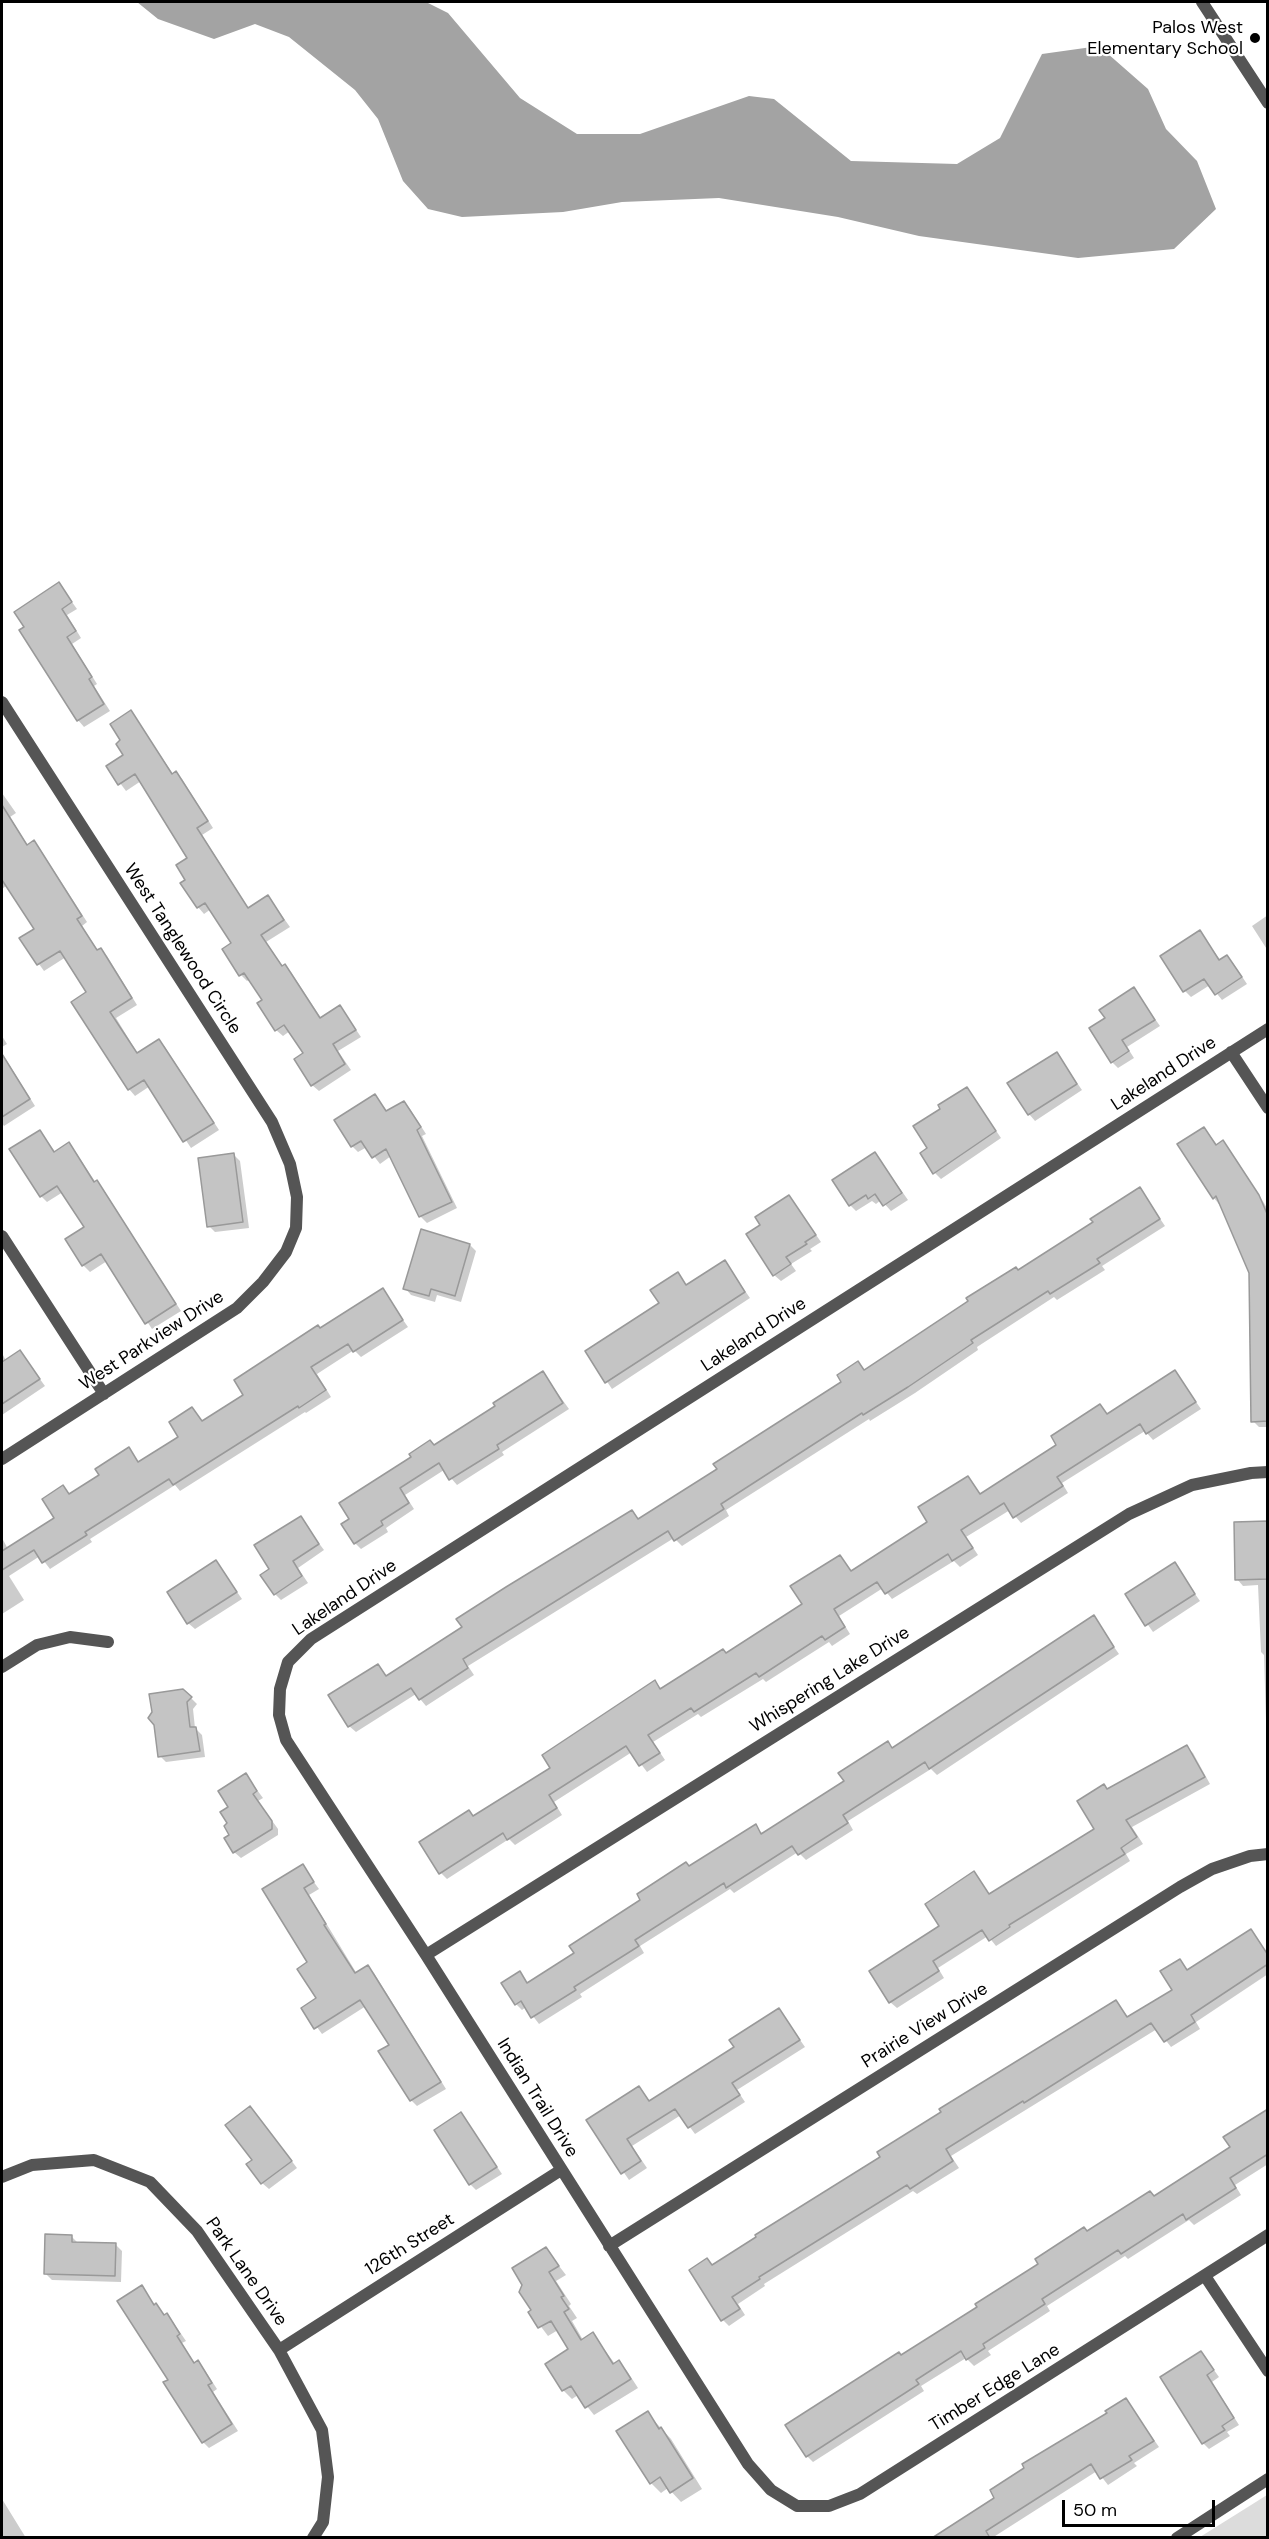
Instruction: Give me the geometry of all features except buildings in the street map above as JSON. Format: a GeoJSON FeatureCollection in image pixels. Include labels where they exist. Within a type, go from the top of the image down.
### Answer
{"type":"FeatureCollection","features":[{"type":"Feature","properties":{"kind":"street"},"geometry":{"type":"LineString","coordinates":[[1202,2],[1268,103]]}},
{"type":"Feature","properties":{"kind":"street","name":"West Tanglewood Circle"},"geometry":{"type":"LineString","coordinates":[[2,702],[272,1122],[290,1164],[295,1186],[296,1228]]}},
{"type":"Feature","properties":{"kind":"street","name":"Lakeland Drive"},"geometry":{"type":"LineString","coordinates":[[280,1689],[288,1662],[311,1639],[1268,1029]]}},
{"type":"Feature","properties":{"kind":"street"},"geometry":{"type":"LineString","coordinates":[[1231,1052],[1268,1108]]}},
{"type":"Feature","properties":{"kind":"street","name":"West Parkview Drive"},"geometry":{"type":"LineString","coordinates":[[2,1459],[237,1308],[263,1282],[286,1252],[296,1228]]}},
{"type":"Feature","properties":{"kind":"street"},"geometry":{"type":"LineString","coordinates":[[2,1236],[104,1394]]}},
{"type":"Feature","properties":{"kind":"street","name":"Whispering Lake Drive"},"geometry":{"type":"LineString","coordinates":[[426,1955],[1129,1514],[1192,1485],[1251,1473],[1268,1472]]}},
{"type":"Feature","properties":{"kind":"street"},"geometry":{"type":"LineString","coordinates":[[2,1667],[37,1645],[70,1637],[108,1642]]}},
{"type":"Feature","properties":{"kind":"street","name":"Indian Trail Drive"},"geometry":{"type":"LineString","coordinates":[[280,1689],[279,1715],[286,1740],[426,1955],[748,2464],[771,2490],[797,2506]]}},
{"type":"Feature","properties":{"kind":"street","name":"Prairie View Drive"},"geometry":{"type":"LineString","coordinates":[[609,2246],[1180,1887],[1212,1869],[1250,1856],[1268,1854]]}},
{"type":"Feature","properties":{"kind":"street","name":"Park Lane Drive"},"geometry":{"type":"LineString","coordinates":[[2,2176],[32,2165],[94,2160],[150,2182],[197,2231],[279,2350],[322,2430],[328,2477],[323,2522],[313,2538]]}},
{"type":"Feature","properties":{"kind":"street","name":"126th Street"},"geometry":{"type":"LineString","coordinates":[[279,2350],[561,2170]]}},
{"type":"Feature","properties":{"kind":"street","name":"Timber Edge Lane"},"geometry":{"type":"LineString","coordinates":[[797,2506],[829,2506],[860,2494],[1268,2235]]}},
{"type":"Feature","properties":{"kind":"street"},"geometry":{"type":"LineString","coordinates":[[1205,2276],[1268,2371]]}},
{"type":"Feature","properties":{"kind":"street"},"geometry":{"type":"LineString","coordinates":[[1177,2538],[1268,2479]]}},
{"type":"Feature","properties":{"kind":"shaded area"},"geometry":{"type":"Polygon","coordinates":[[[137,2],[426,2],[448,13],[520,98],[577,134],[640,134],[749,96],[774,99],[851,161],[957,164],[1000,138],[1042,54],[1099,46],[1148,89],[1166,129],[1197,161],[1216,209],[1174,249],[1078,258],[919,236],[838,217],[719,198],[622,202],[563,212],[462,217],[428,209],[403,181],[378,119],[355,90],[289,37],[255,24],[214,39],[158,19],[137,2]]]}},
{"type":"Feature","properties":{"kind":"shaded area"},"geometry":{"type":"Polygon","coordinates":[[[1267,2495],[1267,2537],[1200,2537],[1267,2495]]]}},
{"type":"Feature","properties":{"kind":"place","name":"Palos West Elementary School"},"geometry":{"type":"Point","coordinates":[1255,38]}}]}
